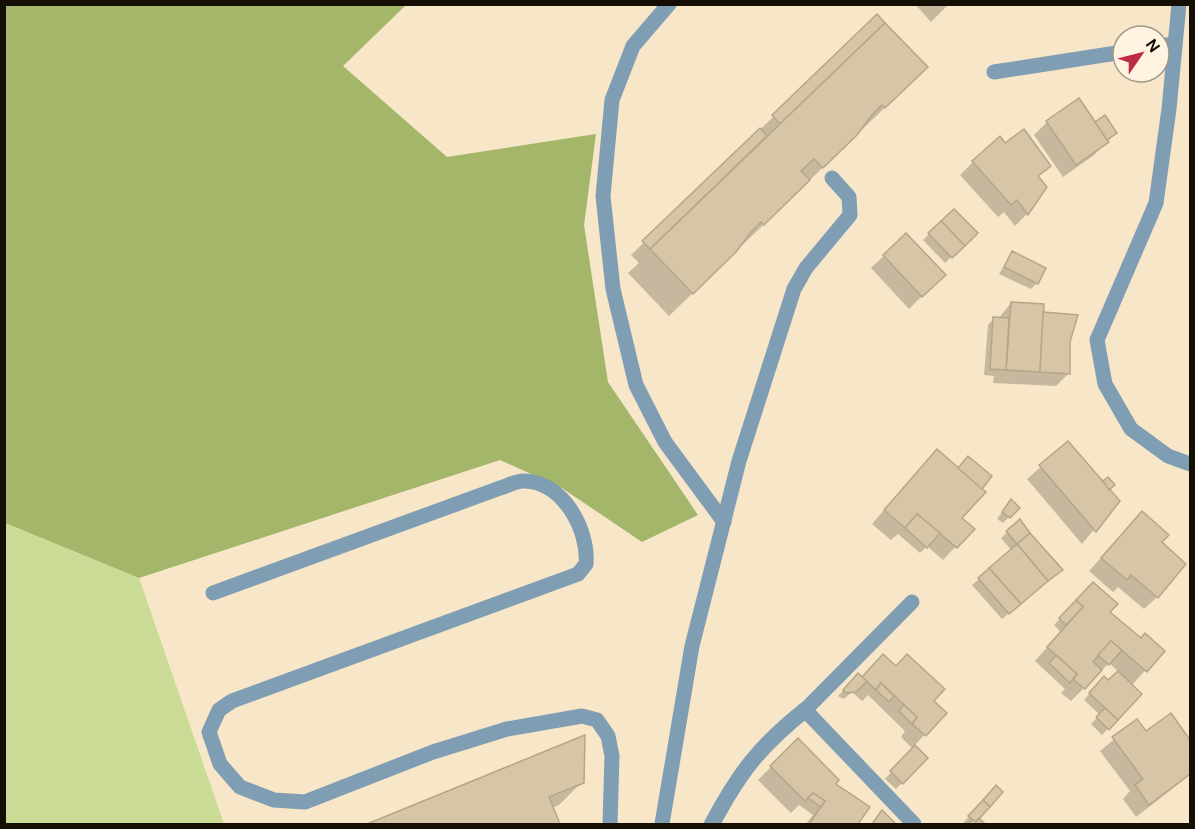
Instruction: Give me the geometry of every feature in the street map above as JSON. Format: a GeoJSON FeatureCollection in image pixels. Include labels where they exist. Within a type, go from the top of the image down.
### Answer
{"type":"FeatureCollection","features":[{"type":"Feature","properties":{"kind":"street"},"geometry":{"type":"LineString","coordinates":[[712,825],[734,782],[755,754],[805,710]]}},
{"type":"Feature","properties":{"kind":"lane"},"geometry":{"type":"LineString","coordinates":[[669,4],[633,46],[612,100],[603,196],[613,289],[636,385],[665,442],[724,522]]}},
{"type":"Feature","properties":{"kind":"lane"},"geometry":{"type":"LineString","coordinates":[[1179,4],[1156,203],[1097,340],[1105,384],[1131,429],[1168,456],[1191,464]]}},
{"type":"Feature","properties":{"kind":"lane"},"geometry":{"type":"LineString","coordinates":[[1171,44],[1175,44]]}},
{"type":"Feature","properties":{"kind":"lane"},"geometry":{"type":"LineString","coordinates":[[994,72],[1111,54]]}},
{"type":"Feature","properties":{"kind":"lane"},"geometry":{"type":"LineString","coordinates":[[662,825],[692,646],[739,461],[794,289],[806,268],[850,215],[849,197],[832,178]]}},
{"type":"Feature","properties":{"kind":"lane"},"geometry":{"type":"LineString","coordinates":[[213,593],[500,488],[524,481],[548,488],[574,515],[586,537],[586,564],[578,574],[232,701],[219,710],[209,732],[220,764],[240,787],[274,801],[305,802],[433,752],[507,729],[582,716],[597,720],[608,736],[612,756],[609,825]]}},
{"type":"Feature","properties":{"kind":"lane"},"geometry":{"type":"LineString","coordinates":[[912,602],[805,710],[915,825]]}},
{"type":"Feature","properties":{"kind":"green space"},"geometry":{"type":"Polygon","coordinates":[[[4,5],[406,5],[343,66],[447,157],[596,134],[584,225],[608,382],[698,515],[642,542],[562,488],[500,460],[139,578],[5,523],[4,5]]]}},
{"type":"Feature","properties":{"kind":"green space"},"geometry":{"type":"Polygon","coordinates":[[[4,523],[139,578],[224,824],[5,824],[4,523]]]}},
{"type":"Feature","properties":{"kind":"building"},"geometry":{"type":"Polygon","coordinates":[[[877,14],[885,23],[780,124],[772,115],[877,14]]]}},
{"type":"Feature","properties":{"kind":"building"},"geometry":{"type":"Polygon","coordinates":[[[885,23],[928,67],[885,108],[882,105],[857,135],[823,168],[814,159],[801,171],[810,180],[764,225],[761,222],[736,252],[693,294],[650,249],[885,23]]]}},
{"type":"Feature","properties":{"kind":"building"},"geometry":{"type":"Polygon","coordinates":[[[1079,98],[1109,142],[1076,165],[1046,121],[1079,98]]]}},
{"type":"Feature","properties":{"kind":"building"},"geometry":{"type":"Polygon","coordinates":[[[1105,115],[1117,133],[1107,140],[1095,122],[1105,115]]]}},
{"type":"Feature","properties":{"kind":"building"},"geometry":{"type":"Polygon","coordinates":[[[760,128],[767,136],[650,249],[642,241],[760,128]]]}},
{"type":"Feature","properties":{"kind":"building"},"geometry":{"type":"Polygon","coordinates":[[[1024,129],[1051,166],[1038,176],[1047,187],[1028,215],[1017,200],[1011,205],[972,161],[1000,136],[1005,143],[1024,129]]]}},
{"type":"Feature","properties":{"kind":"building"},"geometry":{"type":"Polygon","coordinates":[[[954,209],[978,233],[965,246],[941,221],[954,209]]]}},
{"type":"Feature","properties":{"kind":"building"},"geometry":{"type":"Polygon","coordinates":[[[941,221],[965,246],[952,258],[928,233],[941,221]]]}},
{"type":"Feature","properties":{"kind":"building"},"geometry":{"type":"Polygon","coordinates":[[[906,233],[946,275],[922,297],[883,255],[906,233]]]}},
{"type":"Feature","properties":{"kind":"building"},"geometry":{"type":"Polygon","coordinates":[[[1012,251],[1046,268],[1038,284],[1004,267],[1012,251]]]}},
{"type":"Feature","properties":{"kind":"building"},"geometry":{"type":"Polygon","coordinates":[[[1011,302],[1044,304],[1040,372],[1006,370],[1011,302]]]}},
{"type":"Feature","properties":{"kind":"building"},"geometry":{"type":"Polygon","coordinates":[[[1043,312],[1078,315],[1070,342],[1070,374],[1040,372],[1043,312]]]}},
{"type":"Feature","properties":{"kind":"building"},"geometry":{"type":"Polygon","coordinates":[[[993,317],[1009,318],[1006,370],[990,369],[993,317]]]}},
{"type":"Feature","properties":{"kind":"building"},"geometry":{"type":"Polygon","coordinates":[[[1068,441],[1120,501],[1096,532],[1039,465],[1068,441]]]}},
{"type":"Feature","properties":{"kind":"building"},"geometry":{"type":"Polygon","coordinates":[[[937,449],[986,492],[962,518],[975,529],[957,548],[917,514],[905,528],[884,510],[937,449]]]}},
{"type":"Feature","properties":{"kind":"building"},"geometry":{"type":"Polygon","coordinates":[[[968,456],[992,476],[982,489],[958,468],[968,456]]]}},
{"type":"Feature","properties":{"kind":"building"},"geometry":{"type":"Polygon","coordinates":[[[1108,477],[1115,485],[1109,490],[1103,481],[1108,477]]]}},
{"type":"Feature","properties":{"kind":"building"},"geometry":{"type":"Polygon","coordinates":[[[1011,499],[1020,508],[1010,518],[1002,512],[1011,499]]]}},
{"type":"Feature","properties":{"kind":"building"},"geometry":{"type":"Polygon","coordinates":[[[1142,511],[1169,535],[1162,542],[1186,564],[1158,598],[1131,575],[1127,580],[1101,558],[1142,511]]]}},
{"type":"Feature","properties":{"kind":"building"},"geometry":{"type":"Polygon","coordinates":[[[917,514],[940,533],[927,548],[905,528],[917,514]]]}},
{"type":"Feature","properties":{"kind":"building"},"geometry":{"type":"Polygon","coordinates":[[[1020,519],[1030,533],[1017,544],[1006,531],[1020,519]]]}},
{"type":"Feature","properties":{"kind":"building"},"geometry":{"type":"Polygon","coordinates":[[[1030,533],[1063,570],[1048,581],[1017,544],[1030,533]]]}},
{"type":"Feature","properties":{"kind":"building"},"geometry":{"type":"Polygon","coordinates":[[[1017,544],[1048,581],[1021,604],[989,568],[1017,544]]]}},
{"type":"Feature","properties":{"kind":"building"},"geometry":{"type":"Polygon","coordinates":[[[989,568],[1021,604],[1009,614],[978,578],[989,568]]]}},
{"type":"Feature","properties":{"kind":"building"},"geometry":{"type":"Polygon","coordinates":[[[1093,582],[1118,604],[1110,612],[1141,638],[1145,633],[1165,651],[1147,672],[1111,641],[1093,662],[1102,670],[1085,689],[1073,679],[1077,674],[1047,647],[1083,607],[1076,600],[1093,582]]]}},
{"type":"Feature","properties":{"kind":"building"},"geometry":{"type":"Polygon","coordinates":[[[1076,600],[1083,607],[1066,625],[1059,618],[1076,600]]]}},
{"type":"Feature","properties":{"kind":"building"},"geometry":{"type":"Polygon","coordinates":[[[1111,641],[1122,650],[1109,665],[1098,655],[1111,641]]]}},
{"type":"Feature","properties":{"kind":"building"},"geometry":{"type":"Polygon","coordinates":[[[883,654],[896,666],[907,654],[945,689],[934,701],[947,713],[926,736],[912,724],[917,717],[881,683],[876,690],[862,677],[883,654]]]}},
{"type":"Feature","properties":{"kind":"building"},"geometry":{"type":"Polygon","coordinates":[[[1056,655],[1077,674],[1070,683],[1049,663],[1056,655]]]}},
{"type":"Feature","properties":{"kind":"building"},"geometry":{"type":"Polygon","coordinates":[[[1118,671],[1142,694],[1118,720],[1089,693],[1104,676],[1108,680],[1118,671]]]}},
{"type":"Feature","properties":{"kind":"building"},"geometry":{"type":"Polygon","coordinates":[[[858,673],[867,681],[856,692],[846,693],[843,690],[858,673]]]}},
{"type":"Feature","properties":{"kind":"building"},"geometry":{"type":"Polygon","coordinates":[[[881,683],[894,696],[889,702],[876,690],[881,683]]]}},
{"type":"Feature","properties":{"kind":"building"},"geometry":{"type":"Polygon","coordinates":[[[904,705],[917,717],[912,724],[899,711],[904,705]]]}},
{"type":"Feature","properties":{"kind":"building"},"geometry":{"type":"Polygon","coordinates":[[[1105,708],[1118,720],[1109,730],[1096,717],[1105,708]]]}},
{"type":"Feature","properties":{"kind":"building"},"geometry":{"type":"Polygon","coordinates":[[[1171,713],[1190,740],[1190,774],[1149,805],[1135,785],[1143,779],[1112,737],[1137,719],[1146,731],[1171,713]]]}},
{"type":"Feature","properties":{"kind":"building"},"geometry":{"type":"Polygon","coordinates":[[[585,735],[584,783],[549,797],[560,824],[367,824],[585,735]]]}},
{"type":"Feature","properties":{"kind":"building"},"geometry":{"type":"Polygon","coordinates":[[[798,738],[839,780],[836,784],[870,807],[858,824],[809,824],[825,801],[813,793],[805,801],[770,766],[798,738]]]}},
{"type":"Feature","properties":{"kind":"building"},"geometry":{"type":"Polygon","coordinates":[[[915,745],[928,758],[903,784],[890,771],[915,745]]]}},
{"type":"Feature","properties":{"kind":"building"},"geometry":{"type":"Polygon","coordinates":[[[996,785],[1003,792],[990,807],[983,800],[996,785]]]}},
{"type":"Feature","properties":{"kind":"building"},"geometry":{"type":"Polygon","coordinates":[[[813,793],[825,801],[821,807],[808,798],[813,793]]]}},
{"type":"Feature","properties":{"kind":"building"},"geometry":{"type":"Polygon","coordinates":[[[983,800],[990,807],[976,822],[968,816],[983,800]]]}},
{"type":"Feature","properties":{"kind":"building"},"geometry":{"type":"Polygon","coordinates":[[[882,810],[896,824],[872,824],[882,810]]]}},
{"type":"Feature","properties":{"kind":"building"},"geometry":{"type":"Polygon","coordinates":[[[979,818],[985,824],[967,824],[973,820],[976,822],[979,818]]]}}]}
